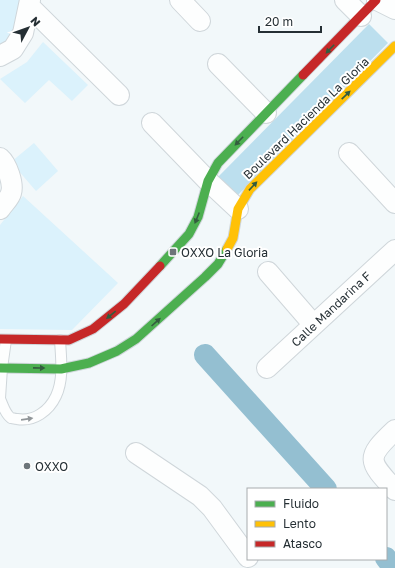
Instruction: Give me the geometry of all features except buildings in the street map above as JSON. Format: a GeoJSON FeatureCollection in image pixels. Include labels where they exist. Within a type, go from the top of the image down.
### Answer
{"type":"FeatureCollection","features":[{"type":"Feature","properties":{"kind":"street"},"geometry":{"type":"LineString","coordinates":[[180,0],[200,21]]}},
{"type":"Feature","properties":{"kind":"street"},"geometry":{"type":"LineString","coordinates":[[345,0],[361,16]]}},
{"type":"Feature","properties":{"kind":"street"},"geometry":{"type":"LineString","coordinates":[[3,340],[69,340],[93,330],[124,304],[189,234],[198,217],[208,181],[218,163],[376,0],[395,9]]}},
{"type":"Feature","properties":{"kind":"street"},"geometry":{"type":"LineString","coordinates":[[0,56],[13,49],[23,33],[29,3]]}},
{"type":"Feature","properties":{"kind":"street"},"geometry":{"type":"LineString","coordinates":[[29,3],[119,95]]}},
{"type":"Feature","properties":{"kind":"street","name":"Boulevard Hacienda La Gloria"},"geometry":{"type":"LineString","coordinates":[[1,368],[61,368],[89,363],[117,351],[136,339],[218,264],[233,238],[238,209],[250,189],[393,52]]}},
{"type":"Feature","properties":{"kind":"street"},"geometry":{"type":"LineString","coordinates":[[218,64],[266,113]]}},
{"type":"Feature","properties":{"kind":"street"},"geometry":{"type":"LineString","coordinates":[[152,123],[208,181],[238,209]]}},
{"type":"Feature","properties":{"kind":"street"},"geometry":{"type":"LineString","coordinates":[[349,153],[395,203]]}},
{"type":"Feature","properties":{"kind":"street"},"geometry":{"type":"LineString","coordinates":[[0,158],[3,160],[10,176],[11,193],[0,209]]}},
{"type":"Feature","properties":{"kind":"street","name":"Calle Mandarina F"},"geometry":{"type":"LineString","coordinates":[[266,368],[395,250]]}},
{"type":"Feature","properties":{"kind":"street"},"geometry":{"type":"LineString","coordinates":[[268,272],[313,324]]}},
{"type":"Feature","properties":{"kind":"street"},"geometry":{"type":"LineString","coordinates":[[395,430],[375,450],[373,457],[375,467],[395,490]]}},
{"type":"Feature","properties":{"kind":"street"},"geometry":{"type":"LineString","coordinates":[[136,453],[200,496],[212,508],[247,556]]}},
{"type":"Feature","properties":{"kind":"lane"},"geometry":{"type":"LineString","coordinates":[[3,340],[0,398],[5,410],[11,418],[23,420],[34,418],[47,409],[56,395],[60,382],[60,340]]}},
{"type":"Feature","properties":{"kind":"shaded area"},"geometry":{"type":"Polygon","coordinates":[[[0,0],[26,0],[11,42],[0,50],[0,0]]]}},
{"type":"Feature","properties":{"kind":"shaded area"},"geometry":{"type":"Polygon","coordinates":[[[369,24],[388,43],[237,196],[217,178],[369,24]]]}},
{"type":"Feature","properties":{"kind":"shaded area"},"geometry":{"type":"Polygon","coordinates":[[[43,42],[88,85],[72,101],[49,80],[25,103],[0,79],[27,62],[43,42]]]}},
{"type":"Feature","properties":{"kind":"shaded area"},"geometry":{"type":"Polygon","coordinates":[[[34,143],[58,171],[36,191],[11,162],[34,143]]]}},
{"type":"Feature","properties":{"kind":"shaded area"},"geometry":{"type":"Polygon","coordinates":[[[23,196],[118,283],[72,330],[0,329],[0,225],[23,196]]]}},
{"type":"Feature","properties":{"kind":"waterway"},"geometry":{"type":"LineString","coordinates":[[205,355],[325,488]]}},
{"type":"Feature","properties":{"kind":"waterway"},"geometry":{"type":"LineString","coordinates":[[387,559],[394,568]]}},
{"type":"Feature","properties":{"kind":"traffic: fast"},"geometry":{"type":"LineString","coordinates":[[160,266],[189,234],[198,217],[208,181],[218,163],[303,75]]}},
{"type":"Feature","properties":{"kind":"traffic: fast"},"geometry":{"type":"LineString","coordinates":[[0,368],[61,369],[89,363],[117,351],[136,339],[205,277],[218,264],[227,249]]}},
{"type":"Feature","properties":{"kind":"traffic: slow"},"geometry":{"type":"LineString","coordinates":[[227,249],[233,238],[238,209],[250,189],[395,46]]}},
{"type":"Feature","properties":{"kind":"traffic: jam"},"geometry":{"type":"LineString","coordinates":[[303,75],[376,0]]}},
{"type":"Feature","properties":{"kind":"traffic: jam"},"geometry":{"type":"LineString","coordinates":[[0,339],[69,340],[93,329],[124,304],[160,266]]}},
{"type":"Feature","properties":{"kind":"place","name":"OXXO La Gloria"},"geometry":{"type":"Point","coordinates":[173,252]}},
{"type":"Feature","properties":{"kind":"place","name":"OXXO"},"geometry":{"type":"Point","coordinates":[27,466]}}]}
